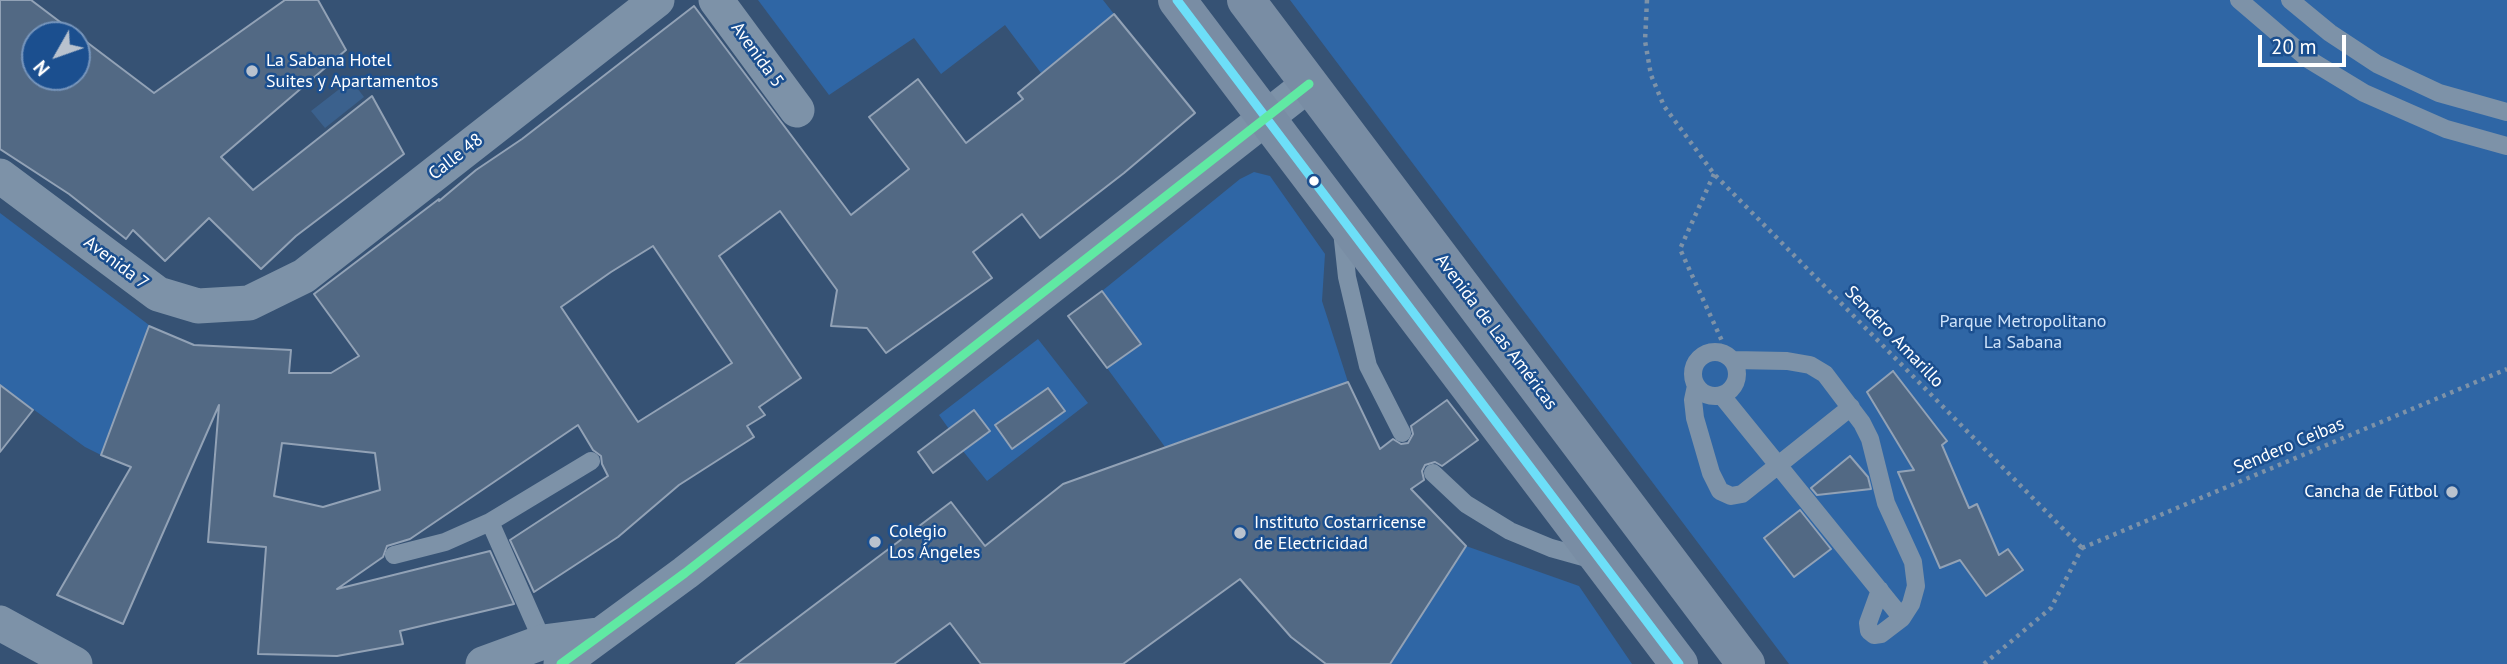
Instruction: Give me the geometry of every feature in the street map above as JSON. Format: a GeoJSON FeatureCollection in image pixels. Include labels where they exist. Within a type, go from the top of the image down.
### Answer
{"type":"FeatureCollection","features":[{"type":"Feature","properties":{"kind":"main road"},"geometry":{"type":"LineString","coordinates":[[1177,0],[1679,664]]}},
{"type":"Feature","properties":{"kind":"main road","name":"Avenida de Las Américas"},"geometry":{"type":"LineString","coordinates":[[1246,0],[1746,664]]}},
{"type":"Feature","properties":{"kind":"street","name":"Calle 48"},"geometry":{"type":"LineString","coordinates":[[249,303],[304,276],[657,0]]}},
{"type":"Feature","properties":{"kind":"street","name":"Avenida 5"},"geometry":{"type":"LineString","coordinates":[[716,0],[797,110]]}},
{"type":"Feature","properties":{"kind":"street"},"geometry":{"type":"LineString","coordinates":[[483,664],[552,653],[602,635],[1022,311],[1309,84]]}},
{"type":"Feature","properties":{"kind":"street","name":"Avenida 7"},"geometry":{"type":"LineString","coordinates":[[0,176],[158,294],[198,306],[249,303]]}},
{"type":"Feature","properties":{"kind":"street"},"geometry":{"type":"LineString","coordinates":[[0,623],[75,664]]}},
{"type":"Feature","properties":{"kind":"lane"},"geometry":{"type":"LineString","coordinates":[[2239,0],[2308,60],[2364,93],[2446,130],[2507,146]]}},
{"type":"Feature","properties":{"kind":"lane"},"geometry":{"type":"LineString","coordinates":[[2290,0],[2330,33],[2377,64],[2439,93],[2507,112]]}},
{"type":"Feature","properties":{"kind":"lane"},"geometry":{"type":"LineString","coordinates":[[1340,218],[1347,277],[1368,366],[1402,433]]}},
{"type":"Feature","properties":{"kind":"lane"},"geometry":{"type":"LineString","coordinates":[[1851,407],[1742,494],[1731,496],[1720,491],[1711,473],[1695,418],[1693,400],[1696,386],[1693,371],[1700,358],[1713,351],[1730,358],[1810,365],[1825,374],[1851,407],[1870,439],[1886,503],[1913,562],[1916,586],[1911,604],[1902,618],[1881,634],[1874,635],[1869,631],[1868,622],[1880,590]]}},
{"type":"Feature","properties":{"kind":"lane"},"geometry":{"type":"LineString","coordinates":[[1696,386],[1707,395],[1722,396],[1729,393],[1738,374],[1730,358]]}},
{"type":"Feature","properties":{"kind":"lane"},"geometry":{"type":"LineString","coordinates":[[1722,396],[1902,618]]}},
{"type":"Feature","properties":{"kind":"lane"},"geometry":{"type":"LineString","coordinates":[[394,555],[445,542],[490,522],[591,461]]}},
{"type":"Feature","properties":{"kind":"lane"},"geometry":{"type":"LineString","coordinates":[[1433,473],[1466,504],[1510,531],[1551,548],[1602,563]]}},
{"type":"Feature","properties":{"kind":"lane"},"geometry":{"type":"LineString","coordinates":[[490,522],[552,653]]}},
{"type":"Feature","properties":{"kind":"path","name":"Sendero Amarillo"},"geometry":{"type":"LineString","coordinates":[[1647,0],[1645,41],[1651,75],[1664,106],[1714,174],[2082,548]]}},
{"type":"Feature","properties":{"kind":"path"},"geometry":{"type":"LineString","coordinates":[[1714,174],[1680,249],[1730,358]]}},
{"type":"Feature","properties":{"kind":"path","name":"Sendero Ceibas"},"geometry":{"type":"LineString","coordinates":[[2082,548],[2507,369]]}},
{"type":"Feature","properties":{"kind":"path"},"geometry":{"type":"LineString","coordinates":[[1984,664],[2051,608],[2082,548]]}},
{"type":"Feature","properties":{"kind":"green space"},"geometry":{"type":"Polygon","coordinates":[[[758,0],[1103,0],[1114,14],[1041,73],[1005,25],[941,74],[914,38],[829,95],[758,0]]]}},
{"type":"Feature","properties":{"kind":"green space","name":"Parque Metropolitano La Sabana"},"geometry":{"type":"Polygon","coordinates":[[[1290,0],[2507,0],[2507,664],[1789,664],[1290,0]]]}},
{"type":"Feature","properties":{"kind":"green space"},"geometry":{"type":"Polygon","coordinates":[[[1254,172],[1270,176],[1325,254],[1322,301],[1348,382],[1165,447],[1107,368],[1140,343],[1102,291],[1240,179],[1254,172]]]}},
{"type":"Feature","properties":{"kind":"green space"},"geometry":{"type":"Polygon","coordinates":[[[0,213],[149,325],[101,455],[85,447],[0,385],[0,213]]]}},
{"type":"Feature","properties":{"kind":"green space"},"geometry":{"type":"Polygon","coordinates":[[[1038,339],[1088,403],[987,481],[963,451],[989,430],[974,410],[949,429],[939,415],[1038,339]]]}},
{"type":"Feature","properties":{"kind":"green space"},"geometry":{"type":"Polygon","coordinates":[[[1466,546],[1579,586],[1632,664],[1390,664],[1466,546]]]}},
{"type":"Feature","properties":{"kind":"shaded area"},"geometry":{"type":"Polygon","coordinates":[[[351,80],[364,97],[325,128],[311,111],[351,80]]]}},
{"type":"Feature","properties":{"kind":"building"},"geometry":{"type":"Polygon","coordinates":[[[0,0],[31,0],[59,21],[21,21],[21,91],[91,91],[91,45],[154,93],[285,0],[318,0],[346,50],[221,157],[253,190],[372,96],[404,154],[296,236],[261,269],[209,218],[165,261],[133,230],[126,239],[69,194],[0,149],[0,0]]]}},
{"type":"Feature","properties":{"kind":"building"},"geometry":{"type":"Polygon","coordinates":[[[694,6],[851,215],[909,169],[869,117],[918,79],[966,143],[1023,99],[1018,93],[1114,14],[1195,113],[1124,173],[1040,238],[1022,214],[973,252],[992,278],[886,353],[867,328],[831,326],[837,290],[780,211],[719,256],[801,378],[759,407],[765,415],[747,426],[754,437],[679,485],[618,537],[534,592],[510,540],[608,476],[601,456],[593,450],[578,425],[410,539],[387,546],[383,557],[337,589],[490,551],[514,604],[400,631],[403,644],[337,656],[258,654],[266,547],[208,542],[219,405],[123,624],[57,595],[131,467],[101,455],[149,326],[194,345],[291,350],[289,373],[331,373],[359,356],[314,294],[439,201],[476,170],[522,139],[694,6]],[[653,246],[561,307],[638,422],[732,363],[653,246]],[[282,443],[274,496],[323,507],[380,490],[375,453],[282,443]]]}},
{"type":"Feature","properties":{"kind":"building"},"geometry":{"type":"Polygon","coordinates":[[[1102,291],[1141,344],[1107,368],[1068,316],[1102,291]]]}},
{"type":"Feature","properties":{"kind":"building"},"geometry":{"type":"Polygon","coordinates":[[[1893,371],[1947,441],[1942,445],[1969,508],[1977,504],[1999,555],[2008,549],[2023,570],[1986,596],[1960,560],[1940,568],[1898,472],[1914,470],[1867,392],[1893,371]]]}},
{"type":"Feature","properties":{"kind":"building","name":"Instituto Costarricense de Electricidad"},"geometry":{"type":"Polygon","coordinates":[[[1348,382],[1380,449],[1393,439],[1401,444],[1408,443],[1413,434],[1411,426],[1447,400],[1478,440],[1442,466],[1435,462],[1425,465],[1422,471],[1424,480],[1411,489],[1466,546],[1390,664],[1326,664],[1291,637],[1240,579],[1123,664],[981,664],[950,623],[894,664],[736,664],[951,502],[985,546],[1063,484],[1348,382]]]}},
{"type":"Feature","properties":{"kind":"building"},"geometry":{"type":"Polygon","coordinates":[[[0,385],[33,410],[0,452],[0,385]]]}},
{"type":"Feature","properties":{"kind":"building"},"geometry":{"type":"Polygon","coordinates":[[[1048,388],[1065,411],[1012,449],[995,425],[1048,388]]]}},
{"type":"Feature","properties":{"kind":"building"},"geometry":{"type":"Polygon","coordinates":[[[974,410],[990,431],[933,473],[918,452],[974,410]]]}},
{"type":"Feature","properties":{"kind":"building"},"geometry":{"type":"Polygon","coordinates":[[[1850,456],[1868,477],[1871,489],[1817,495],[1811,488],[1850,456]]]}},
{"type":"Feature","properties":{"kind":"building"},"geometry":{"type":"Polygon","coordinates":[[[1800,510],[1831,549],[1794,577],[1764,538],[1800,510]]]}},
{"type":"Feature","properties":{"kind":"transit line"},"geometry":{"type":"LineString","coordinates":[[1177,0],[1679,664]]}},
{"type":"Feature","properties":{"kind":"transit line"},"geometry":{"type":"LineString","coordinates":[[561,664],[685,573],[1309,84]]}},
{"type":"Feature","properties":{"kind":"place","name":"La Sabana Hotel Suites y Apartamentos"},"geometry":{"type":"Point","coordinates":[252,71]}},
{"type":"Feature","properties":{"kind":"place","name":"Cancha de Fútbol"},"geometry":{"type":"Point","coordinates":[2452,492]}},
{"type":"Feature","properties":{"kind":"place","name":"Instituto Costarricense de Electricidad"},"geometry":{"type":"Point","coordinates":[1240,533]}},
{"type":"Feature","properties":{"kind":"place","name":"Colegio Los Ángeles"},"geometry":{"type":"Point","coordinates":[875,542]}}]}
